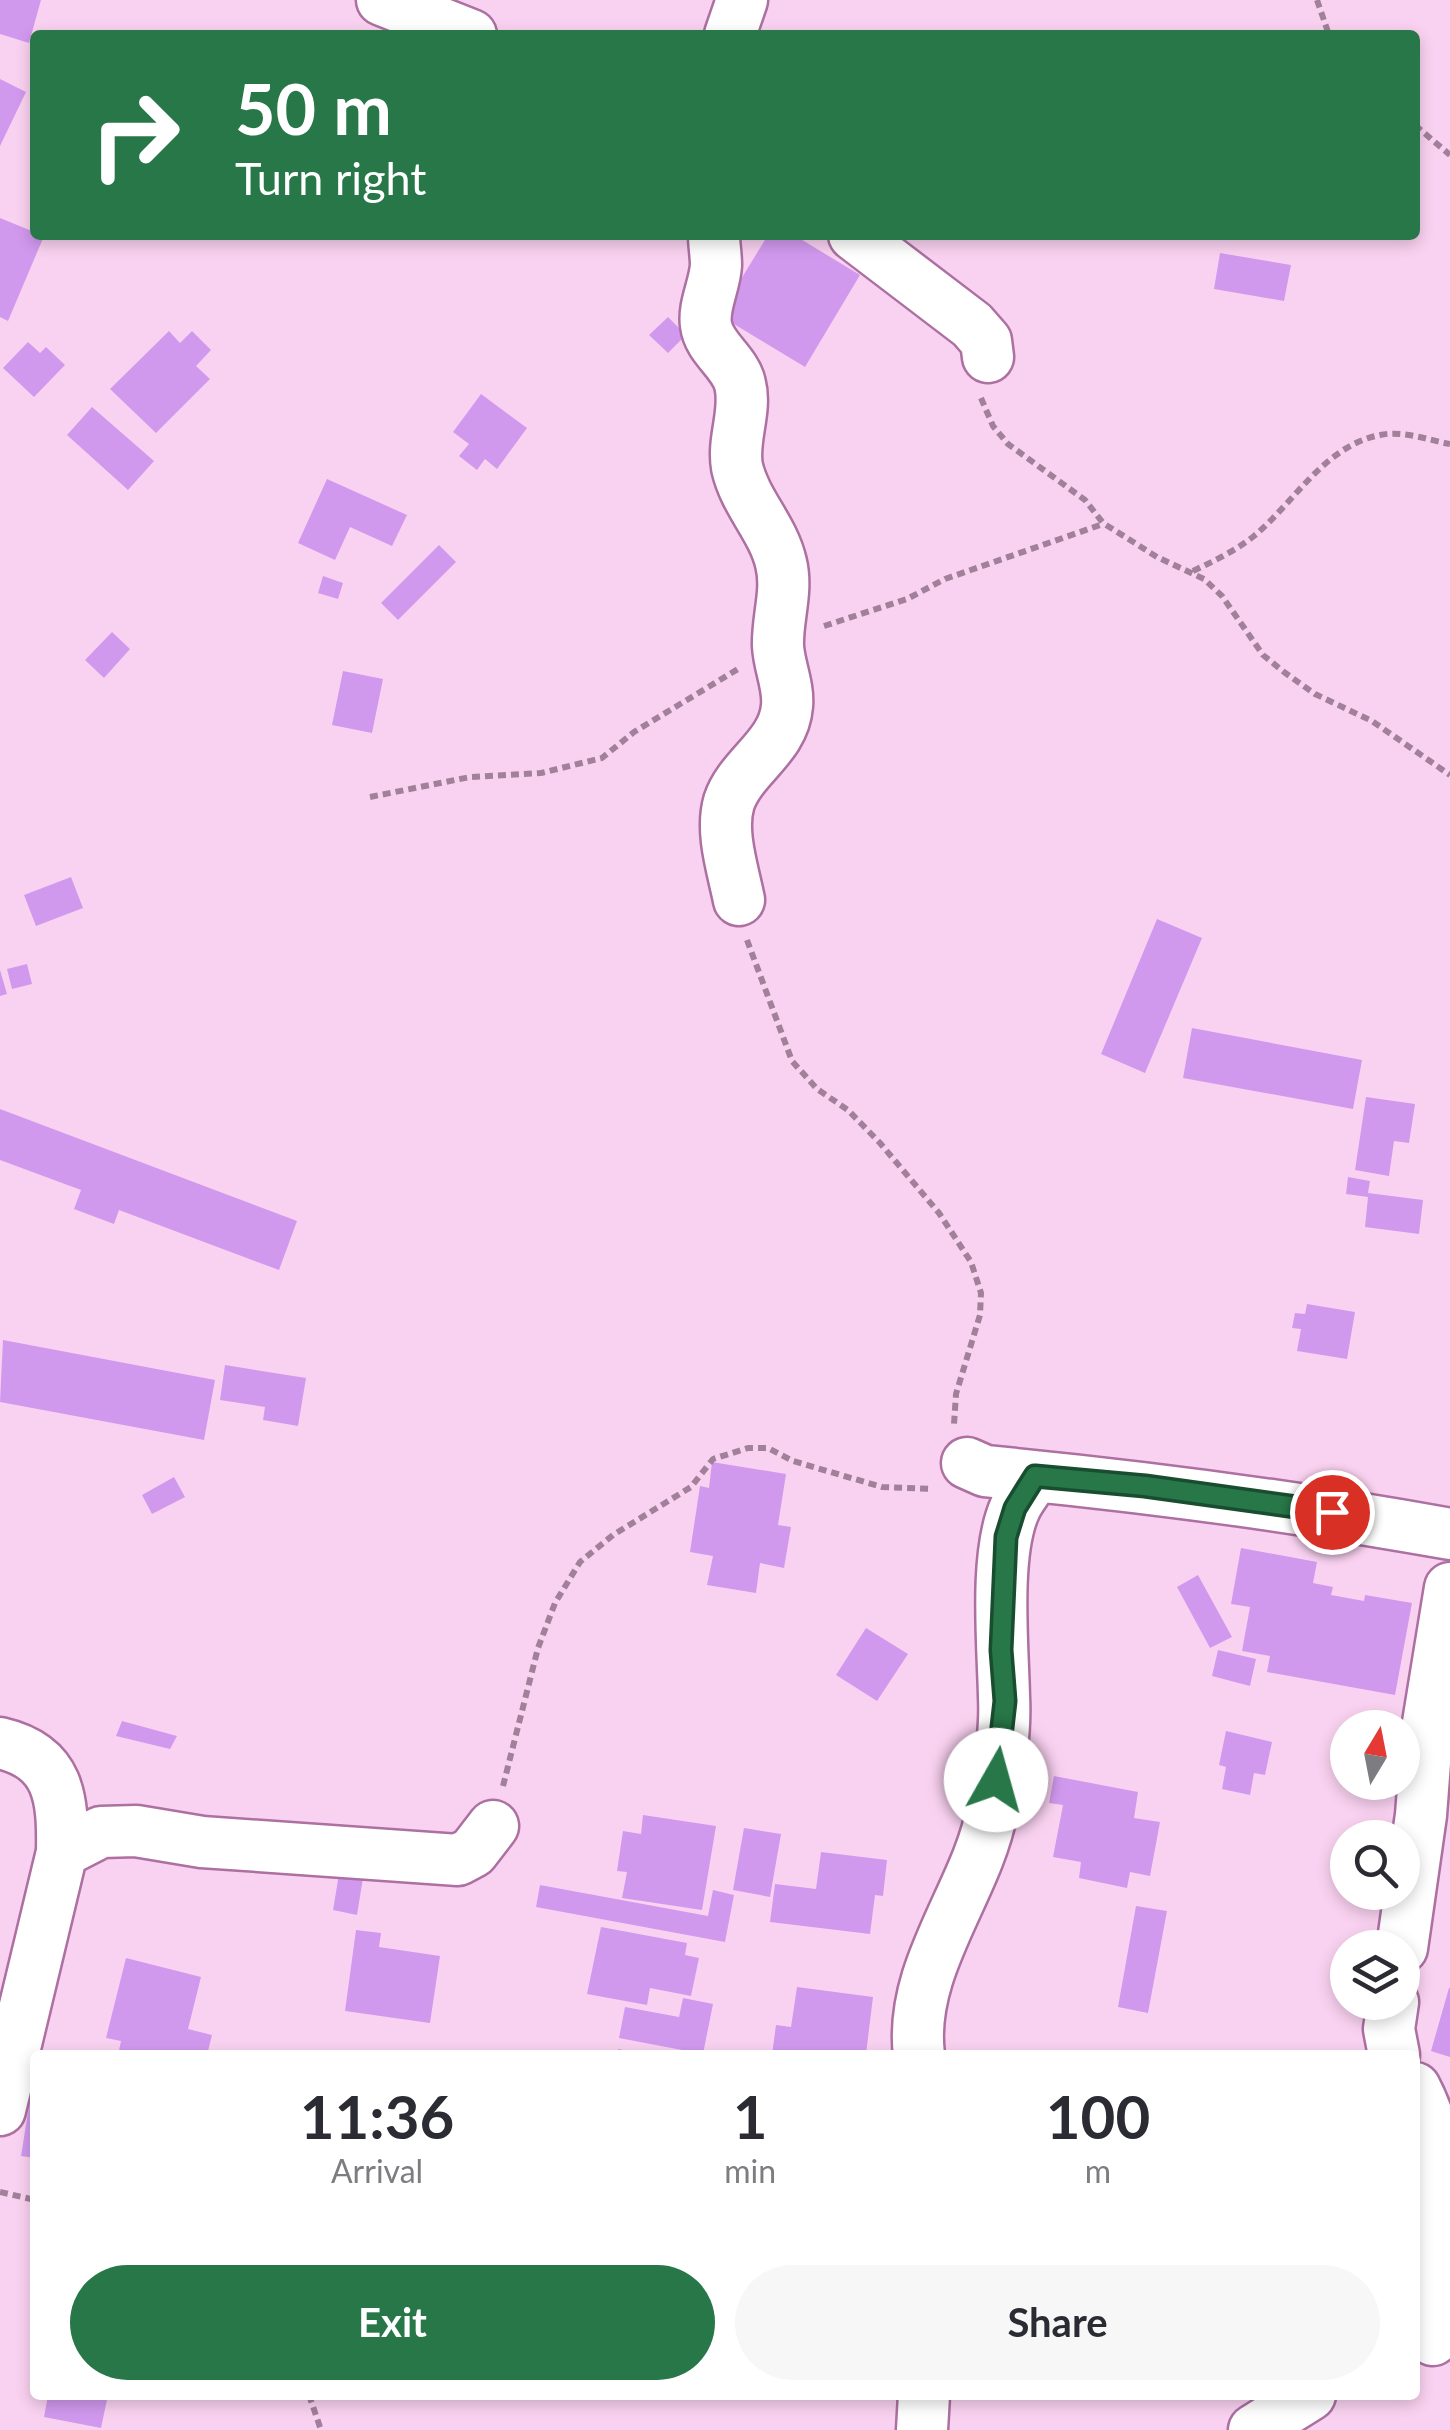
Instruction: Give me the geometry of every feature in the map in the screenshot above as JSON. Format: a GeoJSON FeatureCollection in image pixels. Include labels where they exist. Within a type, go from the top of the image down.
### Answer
{"type":"FeatureCollection","features":[{"type":"Feature","properties":{"kind":"street"},"geometry":{"type":"LineString","coordinates":[[382,0],[458,30]]}},
{"type":"Feature","properties":{"kind":"street"},"geometry":{"type":"LineString","coordinates":[[732,30],[742,0]]}},
{"type":"Feature","properties":{"kind":"street"},"geometry":{"type":"LineString","coordinates":[[714,240],[716,266],[706,326],[740,382],[742,406],[736,433],[736,462],[744,494],[772,539],[782,564],[784,593],[778,647],[788,704],[775,741],[730,799],[725,820],[738,900]]}},
{"type":"Feature","properties":{"kind":"street"},"geometry":{"type":"LineString","coordinates":[[861,240],[972,325],[986,341],[988,357]]}},
{"type":"Feature","properties":{"kind":"street"},"geometry":{"type":"LineString","coordinates":[[976,1467],[1297,1506],[1450,1534]]}},
{"type":"Feature","properties":{"kind":"street"},"geometry":{"type":"LineString","coordinates":[[917,2050],[916,2036],[938,1948],[992,1813],[1005,1701],[1001,1650],[1006,1537],[1015,1508],[1035,1476]]}},
{"type":"Feature","properties":{"kind":"street"},"geometry":{"type":"LineString","coordinates":[[1405,1930],[1421,1815],[1428,1724],[1450,1588]]}},
{"type":"Feature","properties":{"kind":"street"},"geometry":{"type":"LineString","coordinates":[[0,1743],[39,1760],[53,1776],[63,1814],[62,1852],[0,2110]]}},
{"type":"Feature","properties":{"kind":"street"},"geometry":{"type":"LineString","coordinates":[[62,1852],[100,1832],[136,1832],[202,1842],[458,1860],[473,1852],[493,1826]]}},
{"type":"Feature","properties":{"kind":"street"},"geometry":{"type":"LineString","coordinates":[[1391,2020],[1393,2050]]}},
{"type":"Feature","properties":{"kind":"street"},"geometry":{"type":"LineString","coordinates":[[1420,2094],[1444,2146],[1449,2183],[1433,2341]]}},
{"type":"Feature","properties":{"kind":"street"},"geometry":{"type":"LineString","coordinates":[[922,2430],[924,2400]]}},
{"type":"Feature","properties":{"kind":"street"},"geometry":{"type":"LineString","coordinates":[[1254,2430],[1302,2400]]}},
{"type":"Feature","properties":{"kind":"path"},"geometry":{"type":"LineString","coordinates":[[1317,0],[1327,30]]}},
{"type":"Feature","properties":{"kind":"path"},"geometry":{"type":"LineString","coordinates":[[1420,129],[1450,155]]}},
{"type":"Feature","properties":{"kind":"path"},"geometry":{"type":"LineString","coordinates":[[988,357],[980,396],[993,426],[1008,444],[1085,500],[1103,524],[1157,556],[1193,571],[1222,596],[1263,655],[1284,672],[1314,694],[1372,721],[1450,775]]}},
{"type":"Feature","properties":{"kind":"path"},"geometry":{"type":"LineString","coordinates":[[1193,571],[1254,536],[1348,446],[1382,434],[1450,444]]}},
{"type":"Feature","properties":{"kind":"path"},"geometry":{"type":"LineString","coordinates":[[370,797],[470,777],[541,773],[602,758],[678,703],[778,647],[843,618],[907,599],[964,572],[1103,524]]}},
{"type":"Feature","properties":{"kind":"path"},"geometry":{"type":"LineString","coordinates":[[493,1826],[538,1648],[555,1602],[580,1562],[613,1535],[690,1488],[713,1459],[748,1448],[768,1448],[794,1461],[882,1486],[927,1490],[950,1486],[976,1467],[954,1427],[956,1394],[980,1316],[981,1294],[971,1262],[939,1213],[880,1142],[848,1110],[816,1089],[792,1061],[749,954],[738,900]]}},
{"type":"Feature","properties":{"kind":"path"},"geometry":{"type":"LineString","coordinates":[[0,2192],[30,2199]]}},
{"type":"Feature","properties":{"kind":"path"},"geometry":{"type":"LineString","coordinates":[[311,2400],[321,2430]]}},
{"type":"Feature","properties":{"kind":"building"},"geometry":{"type":"Polygon","coordinates":[[[0,0],[41,0],[29,43],[0,34],[0,0]]]}},
{"type":"Feature","properties":{"kind":"building"},"geometry":{"type":"Polygon","coordinates":[[[0,79],[26,92],[0,146],[0,79]]]}},
{"type":"Feature","properties":{"kind":"building"},"geometry":{"type":"Polygon","coordinates":[[[0,218],[30,230],[30,240],[42,240],[8,321],[0,317],[0,218]]]}},
{"type":"Feature","properties":{"kind":"building"},"geometry":{"type":"Polygon","coordinates":[[[765,240],[802,240],[860,275],[805,367],[719,315],[765,240]]]}},
{"type":"Feature","properties":{"kind":"building"},"geometry":{"type":"Polygon","coordinates":[[[1220,253],[1291,265],[1284,301],[1214,289],[1220,253]]]}},
{"type":"Feature","properties":{"kind":"building"},"geometry":{"type":"Polygon","coordinates":[[[668,317],[686,335],[668,353],[649,335],[668,317]]]}},
{"type":"Feature","properties":{"kind":"building"},"geometry":{"type":"Polygon","coordinates":[[[169,331],[180,343],[192,331],[211,350],[196,366],[210,379],[156,433],[110,389],[169,331]]]}},
{"type":"Feature","properties":{"kind":"building"},"geometry":{"type":"Polygon","coordinates":[[[28,342],[40,353],[46,347],[65,365],[34,397],[3,368],[28,342]]]}},
{"type":"Feature","properties":{"kind":"building"},"geometry":{"type":"Polygon","coordinates":[[[481,394],[527,428],[497,469],[485,459],[477,470],[459,456],[469,444],[453,432],[481,394]]]}},
{"type":"Feature","properties":{"kind":"building"},"geometry":{"type":"Polygon","coordinates":[[[92,407],[154,461],[128,490],[67,435],[92,407]]]}},
{"type":"Feature","properties":{"kind":"building"},"geometry":{"type":"Polygon","coordinates":[[[327,479],[407,515],[392,546],[350,527],[335,560],[298,543],[327,479]]]}},
{"type":"Feature","properties":{"kind":"building"},"geometry":{"type":"Polygon","coordinates":[[[439,545],[456,562],[398,620],[381,603],[439,545]]]}},
{"type":"Feature","properties":{"kind":"building"},"geometry":{"type":"Polygon","coordinates":[[[323,576],[343,583],[338,599],[318,593],[323,576]]]}},
{"type":"Feature","properties":{"kind":"building"},"geometry":{"type":"Polygon","coordinates":[[[112,632],[130,649],[104,678],[85,660],[112,632]]]}},
{"type":"Feature","properties":{"kind":"building"},"geometry":{"type":"Polygon","coordinates":[[[343,671],[383,679],[372,733],[332,725],[343,671]]]}},
{"type":"Feature","properties":{"kind":"building"},"geometry":{"type":"Polygon","coordinates":[[[71,877],[83,908],[36,926],[24,895],[71,877]]]}},
{"type":"Feature","properties":{"kind":"building"},"geometry":{"type":"Polygon","coordinates":[[[1157,919],[1202,938],[1145,1073],[1101,1054],[1157,919]]]}},
{"type":"Feature","properties":{"kind":"building"},"geometry":{"type":"Polygon","coordinates":[[[27,964],[32,984],[12,989],[7,969],[27,964]]]}},
{"type":"Feature","properties":{"kind":"building"},"geometry":{"type":"Polygon","coordinates":[[[0,970],[7,994],[0,996],[0,970]]]}},
{"type":"Feature","properties":{"kind":"building"},"geometry":{"type":"Polygon","coordinates":[[[1192,1028],[1362,1060],[1353,1109],[1183,1078],[1192,1028]]]}},
{"type":"Feature","properties":{"kind":"building"},"geometry":{"type":"Polygon","coordinates":[[[1366,1097],[1415,1104],[1409,1143],[1394,1141],[1389,1176],[1355,1170],[1366,1097]]]}},
{"type":"Feature","properties":{"kind":"building"},"geometry":{"type":"Polygon","coordinates":[[[0,1109],[297,1221],[279,1270],[119,1210],[114,1224],[74,1209],[81,1190],[0,1160],[0,1109]]]}},
{"type":"Feature","properties":{"kind":"building"},"geometry":{"type":"Polygon","coordinates":[[[1348,1177],[1370,1181],[1368,1193],[1423,1200],[1419,1234],[1365,1227],[1368,1197],[1346,1194],[1348,1177]]]}},
{"type":"Feature","properties":{"kind":"building"},"geometry":{"type":"Polygon","coordinates":[[[1307,1304],[1355,1312],[1347,1359],[1297,1351],[1301,1329],[1292,1328],[1295,1313],[1305,1314],[1307,1304]]]}},
{"type":"Feature","properties":{"kind":"building"},"geometry":{"type":"Polygon","coordinates":[[[3,1340],[215,1380],[204,1440],[0,1402],[3,1340]]]}},
{"type":"Feature","properties":{"kind":"building"},"geometry":{"type":"Polygon","coordinates":[[[225,1365],[306,1378],[298,1426],[263,1420],[265,1407],[220,1400],[225,1365]]]}},
{"type":"Feature","properties":{"kind":"building"},"geometry":{"type":"Polygon","coordinates":[[[712,1462],[786,1474],[778,1525],[791,1527],[784,1568],[760,1563],[756,1593],[707,1585],[713,1556],[690,1552],[700,1486],[709,1488],[712,1462]]]}},
{"type":"Feature","properties":{"kind":"building"},"geometry":{"type":"Polygon","coordinates":[[[174,1477],[185,1497],[152,1514],[142,1495],[174,1477]]]}},
{"type":"Feature","properties":{"kind":"building"},"geometry":{"type":"Polygon","coordinates":[[[1241,1548],[1317,1562],[1313,1583],[1333,1587],[1331,1595],[1364,1601],[1365,1595],[1412,1603],[1395,1695],[1267,1672],[1270,1656],[1242,1651],[1250,1607],[1231,1604],[1241,1548]]]}},
{"type":"Feature","properties":{"kind":"building"},"geometry":{"type":"Polygon","coordinates":[[[1198,1575],[1232,1637],[1210,1648],[1177,1587],[1198,1575]]]}},
{"type":"Feature","properties":{"kind":"building"},"geometry":{"type":"Polygon","coordinates":[[[866,1628],[908,1654],[877,1701],[836,1675],[866,1628]]]}},
{"type":"Feature","properties":{"kind":"building"},"geometry":{"type":"Polygon","coordinates":[[[1218,1650],[1256,1659],[1250,1686],[1212,1676],[1218,1650]]]}},
{"type":"Feature","properties":{"kind":"building"},"geometry":{"type":"Polygon","coordinates":[[[122,1721],[177,1736],[170,1749],[116,1736],[122,1721]]]}},
{"type":"Feature","properties":{"kind":"building"},"geometry":{"type":"Polygon","coordinates":[[[1226,1731],[1272,1742],[1265,1775],[1254,1773],[1250,1795],[1222,1789],[1226,1767],[1219,1765],[1226,1731]]]}},
{"type":"Feature","properties":{"kind":"building"},"geometry":{"type":"Polygon","coordinates":[[[1054,1776],[1138,1792],[1134,1818],[1160,1822],[1150,1876],[1130,1872],[1127,1888],[1079,1878],[1081,1862],[1053,1857],[1063,1805],[1049,1803],[1054,1776]]]}},
{"type":"Feature","properties":{"kind":"building"},"geometry":{"type":"Polygon","coordinates":[[[643,1815],[716,1826],[702,1910],[622,1898],[627,1872],[617,1871],[623,1831],[641,1834],[643,1815]]]}},
{"type":"Feature","properties":{"kind":"building"},"geometry":{"type":"Polygon","coordinates":[[[744,1828],[781,1834],[770,1897],[733,1890],[744,1828]]]}},
{"type":"Feature","properties":{"kind":"building"},"geometry":{"type":"Polygon","coordinates":[[[821,1852],[887,1860],[883,1896],[875,1895],[870,1934],[770,1922],[775,1884],[816,1889],[821,1852]]]}},
{"type":"Feature","properties":{"kind":"building"},"geometry":{"type":"Polygon","coordinates":[[[339,1874],[363,1878],[357,1915],[333,1910],[339,1874]]]}},
{"type":"Feature","properties":{"kind":"building"},"geometry":{"type":"Polygon","coordinates":[[[540,1885],[708,1916],[713,1890],[734,1895],[725,1942],[536,1907],[540,1885]]]}},
{"type":"Feature","properties":{"kind":"building"},"geometry":{"type":"Polygon","coordinates":[[[1136,1906],[1167,1911],[1148,2013],[1118,2007],[1136,1906]]]}},
{"type":"Feature","properties":{"kind":"building"},"geometry":{"type":"Polygon","coordinates":[[[601,1927],[687,1943],[685,1955],[699,1958],[691,1996],[650,1988],[647,2005],[587,1994],[601,1927]]]}},
{"type":"Feature","properties":{"kind":"building"},"geometry":{"type":"Polygon","coordinates":[[[356,1930],[381,1933],[379,1947],[440,1956],[430,2023],[345,2011],[356,1930]]]}},
{"type":"Feature","properties":{"kind":"building"},"geometry":{"type":"Polygon","coordinates":[[[126,1958],[201,1977],[188,2029],[212,2035],[208,2050],[119,2050],[121,2041],[106,2038],[126,1958]]]}},
{"type":"Feature","properties":{"kind":"building"},"geometry":{"type":"Polygon","coordinates":[[[797,1987],[873,1997],[866,2050],[773,2050],[776,2025],[791,2027],[797,1987]]]}},
{"type":"Feature","properties":{"kind":"building"},"geometry":{"type":"Polygon","coordinates":[[[1450,1988],[1450,2057],[1431,2051],[1450,1988]]]}},
{"type":"Feature","properties":{"kind":"building"},"geometry":{"type":"Polygon","coordinates":[[[683,1998],[713,2004],[704,2050],[682,2050],[619,2038],[625,2007],[679,2017],[683,1998]]]}},
{"type":"Feature","properties":{"kind":"building"},"geometry":{"type":"Polygon","coordinates":[[[30,2100],[30,2157],[21,2156],[30,2100]]]}},
{"type":"Feature","properties":{"kind":"building"},"geometry":{"type":"Polygon","coordinates":[[[47,2400],[107,2400],[101,2428],[44,2417],[47,2400]]]}},
{"type":"Feature","properties":{"kind":"route"},"geometry":{"type":"LineString","coordinates":[[996,1780],[1005,1701],[1001,1650],[1006,1537],[1015,1508],[1035,1476],[1145,1486],[1332,1512]]}}]}
